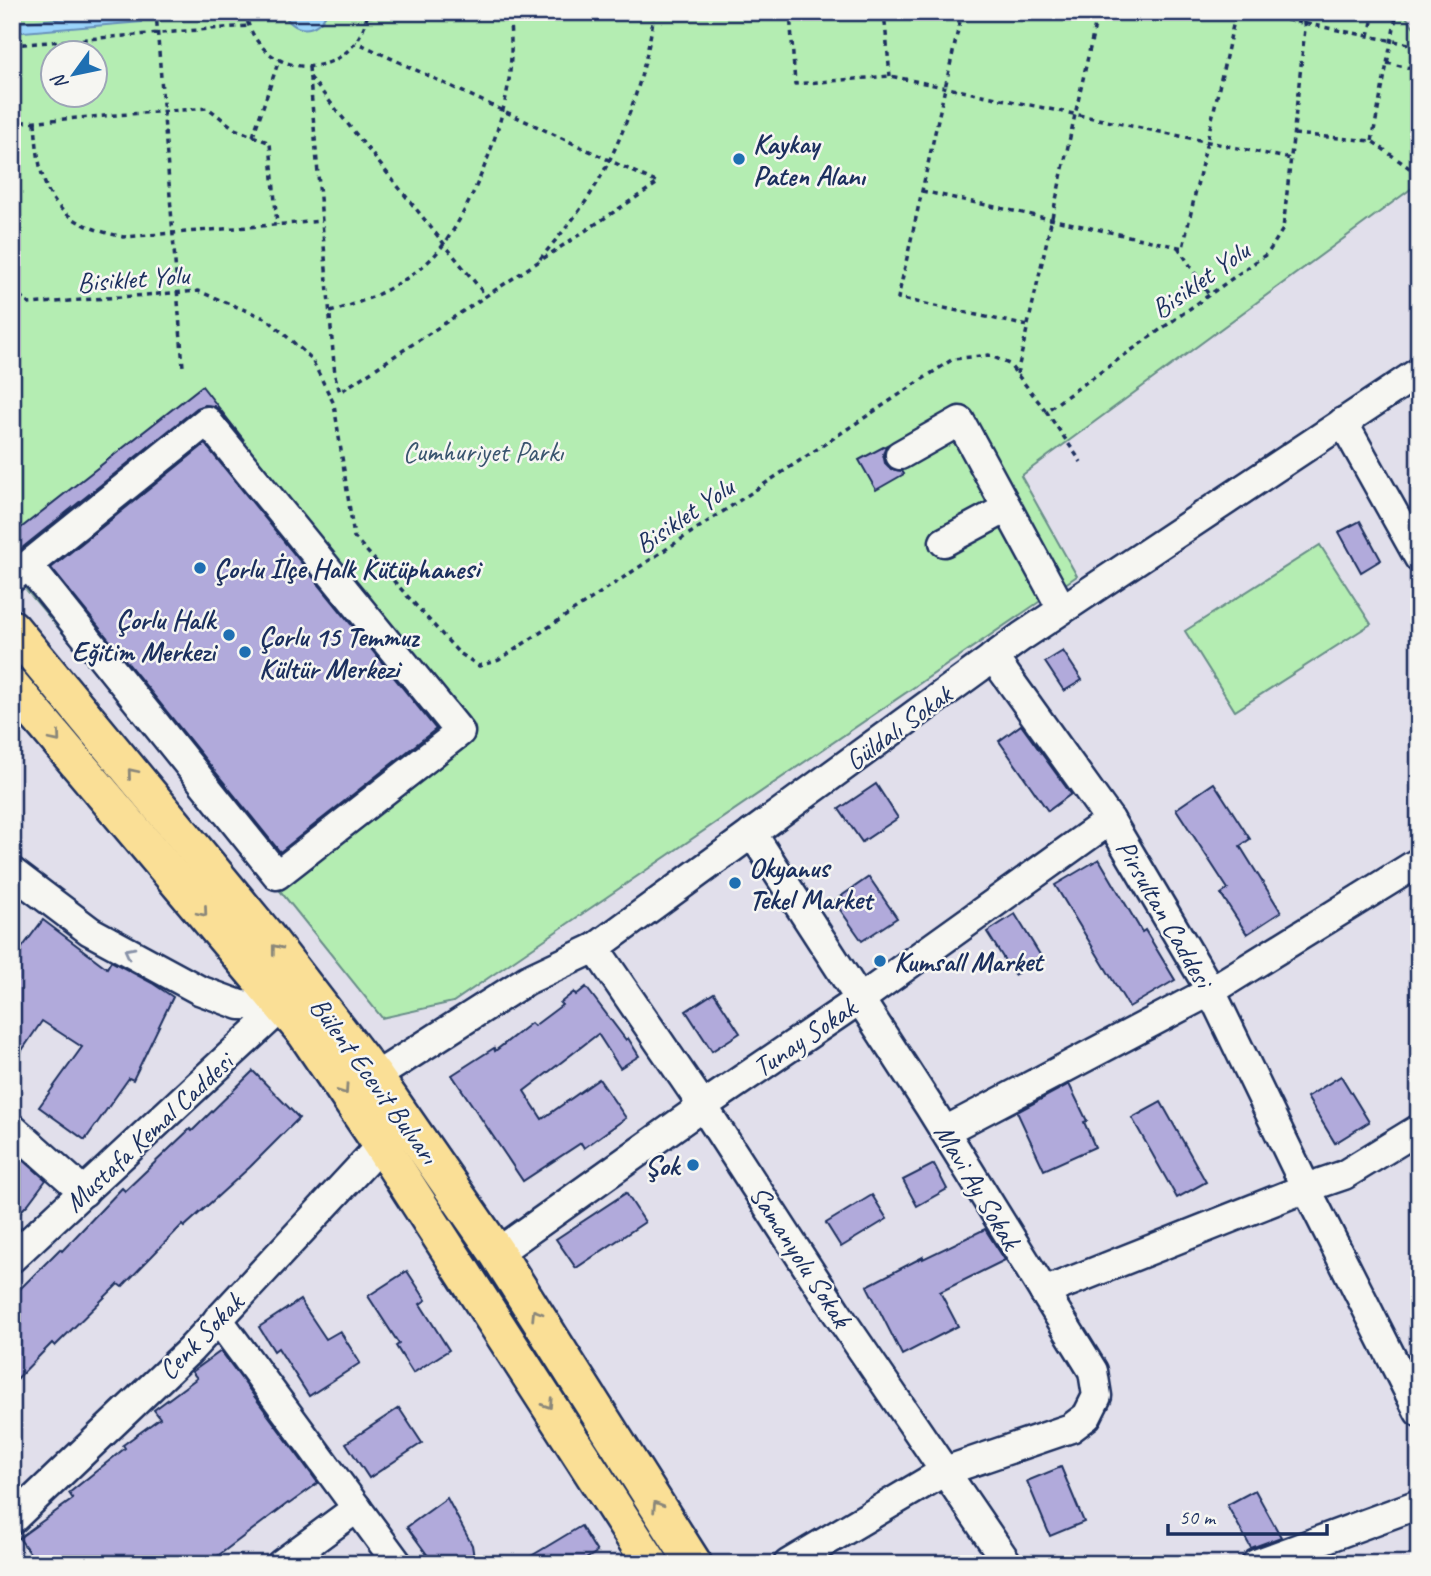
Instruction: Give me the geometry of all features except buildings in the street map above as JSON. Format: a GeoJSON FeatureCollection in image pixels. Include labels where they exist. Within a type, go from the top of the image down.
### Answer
{"type":"FeatureCollection","features":[{"type":"Feature","properties":{"kind":"main road","name":"Bülent Ecevit Bulvarı"},"geometry":{"type":"LineString","coordinates":[[12,628],[295,997],[305,1033],[381,1145],[651,1564]]}},
{"type":"Feature","properties":{"kind":"main road","name":"Bülent Ecevit Bulvarı"},"geometry":{"type":"LineString","coordinates":[[12,686],[295,997],[375,1077],[497,1253],[694,1564]]}},
{"type":"Feature","properties":{"kind":"main road"},"geometry":{"type":"LineString","coordinates":[[305,1033],[375,1077],[381,1145]]}},
{"type":"Feature","properties":{"kind":"main road"},"geometry":{"type":"LineString","coordinates":[[381,1145],[408,1124]]}},
{"type":"Feature","properties":{"kind":"street","name":"Güldalı Sokak"},"geometry":{"type":"LineString","coordinates":[[375,1077],[527,980],[595,948],[993,657],[1419,372]]}},
{"type":"Feature","properties":{"kind":"street"},"geometry":{"type":"LineString","coordinates":[[207,421],[460,732],[277,876],[20,571],[207,421]]}},
{"type":"Feature","properties":{"kind":"street"},"geometry":{"type":"LineString","coordinates":[[900,455],[960,421],[1062,610]]}},
{"type":"Feature","properties":{"kind":"street"},"geometry":{"type":"LineString","coordinates":[[1343,422],[1419,558]]}},
{"type":"Feature","properties":{"kind":"street"},"geometry":{"type":"LineString","coordinates":[[944,542],[1007,509]]}},
{"type":"Feature","properties":{"kind":"street","name":"Pirsultan Caddesi"},"geometry":{"type":"LineString","coordinates":[[993,657],[1110,820],[1211,990],[1306,1188],[1419,1412]]}},
{"type":"Feature","properties":{"kind":"street","name":"Tunay Sokak"},"geometry":{"type":"LineString","coordinates":[[497,1253],[703,1106],[859,1000],[1110,820]]}},
{"type":"Feature","properties":{"kind":"street","name":"Mavi Ay Sokak"},"geometry":{"type":"LineString","coordinates":[[752,833],[945,1131],[1093,1371],[1097,1396],[1087,1416],[1071,1428],[944,1471],[788,1564]]}},
{"type":"Feature","properties":{"kind":"street"},"geometry":{"type":"LineString","coordinates":[[945,1131],[1211,990],[1419,862]]}},
{"type":"Feature","properties":{"kind":"street"},"geometry":{"type":"LineString","coordinates":[[12,872],[90,931],[199,990],[240,1005],[295,997]]}},
{"type":"Feature","properties":{"kind":"street","name":"Samanyolu Sokak"},"geometry":{"type":"LineString","coordinates":[[595,948],[703,1106],[837,1313],[1008,1564]]}},
{"type":"Feature","properties":{"kind":"street","name":"Mustafa Kemal Caddesi"},"geometry":{"type":"LineString","coordinates":[[12,1258],[295,997]]}},
{"type":"Feature","properties":{"kind":"street"},"geometry":{"type":"LineString","coordinates":[[12,1129],[84,1192]]}},
{"type":"Feature","properties":{"kind":"street"},"geometry":{"type":"LineString","coordinates":[[1044,1292],[1345,1175],[1419,1129]]}},
{"type":"Feature","properties":{"kind":"street","name":"Cenk Sokak"},"geometry":{"type":"LineString","coordinates":[[12,1520],[190,1350],[381,1145]]}},
{"type":"Feature","properties":{"kind":"street"},"geometry":{"type":"LineString","coordinates":[[218,1319],[397,1564]]}},
{"type":"Feature","properties":{"kind":"street"},"geometry":{"type":"LineString","coordinates":[[1255,1564],[1419,1504]]}},
{"type":"Feature","properties":{"kind":"street"},"geometry":{"type":"LineString","coordinates":[[281,1564],[357,1508]]}},
{"type":"Feature","properties":{"kind":"path"},"geometry":{"type":"LineString","coordinates":[[156,12],[183,367]]}},
{"type":"Feature","properties":{"kind":"path"},"geometry":{"type":"LineString","coordinates":[[245,12],[248,26],[264,50],[279,60],[295,66],[309,67],[339,58],[362,33],[368,14],[418,12]]}},
{"type":"Feature","properties":{"kind":"path"},"geometry":{"type":"LineString","coordinates":[[330,312],[358,304],[387,290],[411,274],[444,244],[464,212],[490,149],[502,111],[510,73],[512,41],[509,12]]}},
{"type":"Feature","properties":{"kind":"path"},"geometry":{"type":"LineString","coordinates":[[536,263],[592,192],[609,161],[631,112],[654,12]]}},
{"type":"Feature","properties":{"kind":"path"},"geometry":{"type":"LineString","coordinates":[[790,12],[795,84],[890,76],[1291,159]]}},
{"type":"Feature","properties":{"kind":"path"},"geometry":{"type":"LineString","coordinates":[[884,12],[890,76]]}},
{"type":"Feature","properties":{"kind":"path"},"geometry":{"type":"LineString","coordinates":[[962,12],[898,299],[1028,326]]}},
{"type":"Feature","properties":{"kind":"path"},"geometry":{"type":"LineString","coordinates":[[1017,374],[1098,12]]}},
{"type":"Feature","properties":{"kind":"path"},"geometry":{"type":"LineString","coordinates":[[922,191],[1183,248],[1236,12]]}},
{"type":"Feature","properties":{"kind":"path"},"geometry":{"type":"LineString","coordinates":[[1247,12],[1416,45]]}},
{"type":"Feature","properties":{"kind":"path","name":"Bisiklet Yolu"},"geometry":{"type":"LineString","coordinates":[[12,289],[29,304],[198,291],[267,319],[311,358],[334,404],[354,537],[458,652],[478,666],[499,660],[953,359],[989,355],[1009,364],[1046,411],[1268,253],[1283,229],[1305,29],[1302,12]]}},
{"type":"Feature","properties":{"kind":"path"},"geometry":{"type":"LineString","coordinates":[[1369,36],[1374,12]]}},
{"type":"Feature","properties":{"kind":"path"},"geometry":{"type":"LineString","coordinates":[[1372,141],[1397,12]]}},
{"type":"Feature","properties":{"kind":"path"},"geometry":{"type":"LineString","coordinates":[[12,45],[248,26]]}},
{"type":"Feature","properties":{"kind":"path"},"geometry":{"type":"LineString","coordinates":[[1410,68],[1417,29]]}},
{"type":"Feature","properties":{"kind":"path"},"geometry":{"type":"LineString","coordinates":[[309,67],[335,376],[340,392],[658,183],[356,42]]}},
{"type":"Feature","properties":{"kind":"path"},"geometry":{"type":"LineString","coordinates":[[253,136],[279,60]]}},
{"type":"Feature","properties":{"kind":"path"},"geometry":{"type":"LineString","coordinates":[[1387,63],[1419,70]]}},
{"type":"Feature","properties":{"kind":"path"},"geometry":{"type":"LineString","coordinates":[[310,77],[486,296]]}},
{"type":"Feature","properties":{"kind":"path"},"geometry":{"type":"LineString","coordinates":[[12,123],[208,108],[235,129],[270,143],[277,225]]}},
{"type":"Feature","properties":{"kind":"path"},"geometry":{"type":"LineString","coordinates":[[35,122],[37,157],[55,204],[74,221],[99,232],[124,237],[322,221]]}},
{"type":"Feature","properties":{"kind":"path"},"geometry":{"type":"LineString","coordinates":[[1294,134],[1372,141],[1419,175]]}},
{"type":"Feature","properties":{"kind":"path"},"geometry":{"type":"LineString","coordinates":[[1177,246],[1209,295]]}},
{"type":"Feature","properties":{"kind":"path"},"geometry":{"type":"LineString","coordinates":[[1046,411],[1081,462]]}},
{"type":"Feature","properties":{"kind":"green space","name":"Cumhuriyet Parkı"},"geometry":{"type":"Polygon","coordinates":[[[12,12],[1402,12],[1419,33],[1419,183],[1021,476],[1077,576],[453,1002],[382,1018],[277,887],[12,573],[12,12]]]}},
{"type":"Feature","properties":{"kind":"green space"},"geometry":{"type":"Polygon","coordinates":[[[1320,545],[1371,624],[1235,711],[1185,631],[1320,545]]]}},
{"type":"Feature","properties":{"kind":"water"},"geometry":{"type":"Polygon","coordinates":[[[139,12],[141,22],[12,33],[12,23],[139,12]]]}},
{"type":"Feature","properties":{"kind":"water"},"geometry":{"type":"Polygon","coordinates":[[[283,12],[327,12],[317,24],[305,28],[293,24],[283,12]]]}},
{"type":"Feature","properties":{"kind":"place","name":"Kaykay Paten Alanı"},"geometry":{"type":"Point","coordinates":[739,159]}},
{"type":"Feature","properties":{"kind":"place","name":"Çorlu İlçe Halk Kütüphanesi"},"geometry":{"type":"Point","coordinates":[200,568]}},
{"type":"Feature","properties":{"kind":"place","name":"Çorlu Halk Eğitim Merkezi"},"geometry":{"type":"Point","coordinates":[229,635]}},
{"type":"Feature","properties":{"kind":"place","name":"Çorlu 15 Temmuz Kültür Merkezi"},"geometry":{"type":"Point","coordinates":[245,652]}},
{"type":"Feature","properties":{"kind":"place","name":"Okyanus Tekel Market"},"geometry":{"type":"Point","coordinates":[735,883]}},
{"type":"Feature","properties":{"kind":"place","name":"Kumsall Market"},"geometry":{"type":"Point","coordinates":[880,961]}},
{"type":"Feature","properties":{"kind":"place","name":"Şok"},"geometry":{"type":"Point","coordinates":[693,1165]}}]}
